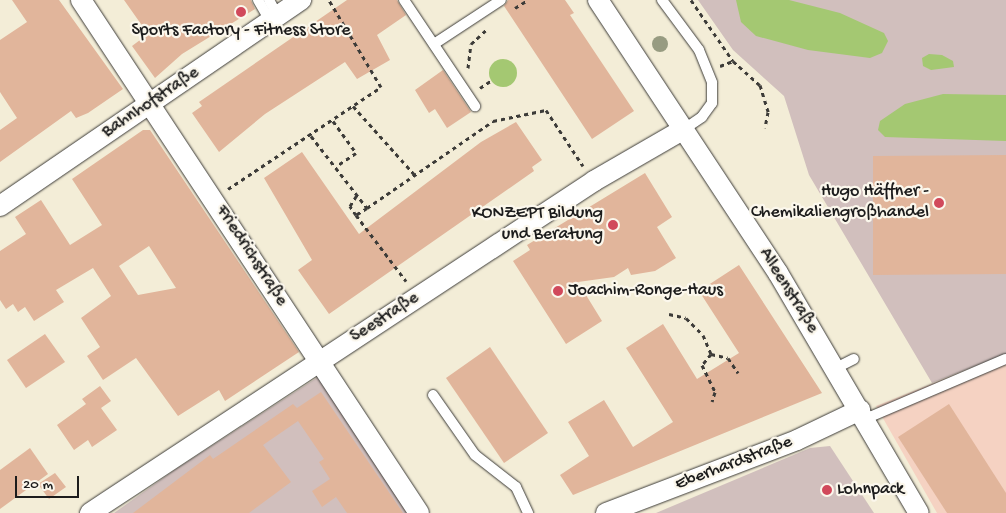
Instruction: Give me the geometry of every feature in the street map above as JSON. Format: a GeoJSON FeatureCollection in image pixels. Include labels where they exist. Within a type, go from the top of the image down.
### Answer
{"type":"FeatureCollection","features":[{"type":"Feature","properties":{"kind":"street","name":"Friedrichstraße"},"geometry":{"type":"LineString","coordinates":[[81,0],[151,103],[419,513]]}},
{"type":"Feature","properties":{"kind":"street","name":"Bahnhofstraße"},"geometry":{"type":"LineString","coordinates":[[0,206],[151,103],[272,13],[301,0]]}},
{"type":"Feature","properties":{"kind":"street","name":"Alleenstraße"},"geometry":{"type":"LineString","coordinates":[[598,0],[684,129],[836,368],[919,513]]}},
{"type":"Feature","properties":{"kind":"street","name":"Seestraße"},"geometry":{"type":"LineString","coordinates":[[90,513],[594,182],[684,129]]}},
{"type":"Feature","properties":{"kind":"street","name":"Eberhardstraße"},"geometry":{"type":"LineString","coordinates":[[606,513],[862,415]]}},
{"type":"Feature","properties":{"kind":"lane"},"geometry":{"type":"LineString","coordinates":[[258,0],[272,13]]}},
{"type":"Feature","properties":{"kind":"lane"},"geometry":{"type":"LineString","coordinates":[[404,0],[477,101]]}},
{"type":"Feature","properties":{"kind":"lane"},"geometry":{"type":"LineString","coordinates":[[434,44],[501,0]]}},
{"type":"Feature","properties":{"kind":"lane"},"geometry":{"type":"LineString","coordinates":[[662,0],[699,50],[712,83],[712,104],[702,117],[684,129]]}},
{"type":"Feature","properties":{"kind":"lane"},"geometry":{"type":"LineString","coordinates":[[836,368],[854,359]]}},
{"type":"Feature","properties":{"kind":"lane"},"geometry":{"type":"LineString","coordinates":[[862,415],[1006,359]]}},
{"type":"Feature","properties":{"kind":"lane"},"geometry":{"type":"LineString","coordinates":[[433,395],[475,456],[516,487],[528,513]]}},
{"type":"Feature","properties":{"kind":"path"},"geometry":{"type":"LineString","coordinates":[[213,198],[311,136],[381,87],[329,0]]}},
{"type":"Feature","properties":{"kind":"path"},"geometry":{"type":"LineString","coordinates":[[512,10],[528,0]]}},
{"type":"Feature","properties":{"kind":"path"},"geometry":{"type":"LineString","coordinates":[[692,0],[733,61],[760,85],[768,112],[765,128]]}},
{"type":"Feature","properties":{"kind":"path"},"geometry":{"type":"LineString","coordinates":[[469,72],[471,44],[496,20]]}},
{"type":"Feature","properties":{"kind":"path"},"geometry":{"type":"LineString","coordinates":[[474,80],[479,88],[477,101]]}},
{"type":"Feature","properties":{"kind":"path"},"geometry":{"type":"LineString","coordinates":[[479,88],[492,80]]}},
{"type":"Feature","properties":{"kind":"path"},"geometry":{"type":"LineString","coordinates":[[353,106],[415,175]]}},
{"type":"Feature","properties":{"kind":"path"},"geometry":{"type":"LineString","coordinates":[[356,215],[493,121],[546,110],[594,182]]}},
{"type":"Feature","properties":{"kind":"path"},"geometry":{"type":"LineString","coordinates":[[489,113],[493,121]]}},
{"type":"Feature","properties":{"kind":"path"},"geometry":{"type":"LineString","coordinates":[[333,121],[356,153],[337,166]]}},
{"type":"Feature","properties":{"kind":"path"},"geometry":{"type":"LineString","coordinates":[[311,136],[329,163],[337,166],[367,208]]}},
{"type":"Feature","properties":{"kind":"path"},"geometry":{"type":"LineString","coordinates":[[357,194],[350,206],[410,286]]}},
{"type":"Feature","properties":{"kind":"path"},"geometry":{"type":"LineString","coordinates":[[669,314],[695,326],[711,354],[728,358],[738,373]]}},
{"type":"Feature","properties":{"kind":"path"},"geometry":{"type":"LineString","coordinates":[[711,354],[702,365],[715,392],[712,402]]}},
{"type":"Feature","properties":{"kind":"shaded area"},"geometry":{"type":"Polygon","coordinates":[[[698,0],[1006,0],[1006,354],[932,383],[809,175],[784,96],[733,50],[698,0]]]}},
{"type":"Feature","properties":{"kind":"shaded area"},"geometry":{"type":"Polygon","coordinates":[[[1006,354],[1006,513],[937,513],[876,406],[1006,354]]]}},
{"type":"Feature","properties":{"kind":"shaded area"},"geometry":{"type":"Polygon","coordinates":[[[318,377],[408,513],[114,513],[176,469],[318,377]]]}},
{"type":"Feature","properties":{"kind":"shaded area"},"geometry":{"type":"Polygon","coordinates":[[[830,446],[874,513],[656,513],[810,448],[830,446]]]}},
{"type":"Feature","properties":{"kind":"green space"},"geometry":{"type":"Polygon","coordinates":[[[736,0],[789,0],[840,13],[884,33],[888,41],[882,53],[870,58],[808,50],[756,36],[741,22],[736,0]]]}},
{"type":"Feature","properties":{"kind":"green space"},"geometry":{"type":"Polygon","coordinates":[[[929,54],[942,55],[953,61],[954,67],[931,70],[923,66],[922,58],[929,54]]]}},
{"type":"Feature","properties":{"kind":"green space"},"geometry":{"type":"Polygon","coordinates":[[[503,59],[513,63],[517,73],[513,83],[503,87],[493,83],[489,73],[493,63],[503,59]]]}},
{"type":"Feature","properties":{"kind":"green space"},"geometry":{"type":"Polygon","coordinates":[[[943,94],[1006,95],[1006,141],[885,137],[878,130],[880,121],[905,104],[943,94]]]}},
{"type":"Feature","properties":{"kind":"building"},"geometry":{"type":"Polygon","coordinates":[[[12,0],[59,0],[123,89],[88,113],[76,118],[71,111],[0,162],[0,130],[17,118],[0,92],[0,40],[27,22],[12,0]]]}},
{"type":"Feature","properties":{"kind":"building"},"geometry":{"type":"Polygon","coordinates":[[[124,0],[251,0],[255,9],[182,54],[155,78],[132,46],[148,34],[124,0]]]}},
{"type":"Feature","properties":{"kind":"building"},"geometry":{"type":"Polygon","coordinates":[[[347,0],[397,0],[406,15],[377,35],[390,60],[357,79],[345,62],[265,114],[219,152],[192,113],[202,106],[199,102],[347,0]]]}},
{"type":"Feature","properties":{"kind":"building"},"geometry":{"type":"Polygon","coordinates":[[[508,0],[565,0],[574,13],[570,15],[634,111],[592,139],[504,6],[508,0]]]}},
{"type":"Feature","properties":{"kind":"building"},"geometry":{"type":"Polygon","coordinates":[[[443,70],[471,112],[447,128],[435,109],[429,113],[415,90],[443,70]]]}},
{"type":"Feature","properties":{"kind":"building"},"geometry":{"type":"Polygon","coordinates":[[[516,122],[542,160],[532,167],[534,171],[329,314],[298,270],[312,260],[264,178],[302,152],[359,234],[481,142],[516,122]]]}},
{"type":"Feature","properties":{"kind":"building"},"geometry":{"type":"Polygon","coordinates":[[[143,130],[150,130],[299,352],[225,401],[219,390],[178,416],[136,358],[103,380],[87,356],[100,347],[81,318],[111,296],[93,268],[56,290],[64,302],[34,321],[25,307],[18,312],[13,304],[6,309],[0,300],[0,251],[26,234],[15,217],[41,200],[70,245],[102,225],[72,179],[143,130]],[[149,246],[119,266],[138,295],[176,288],[149,246]]]}},
{"type":"Feature","properties":{"kind":"building","name":"Hugo Häffner - Chemikaliengroßhandel"},"geometry":{"type":"Polygon","coordinates":[[[1006,155],[1006,274],[873,275],[873,156],[1006,155]]]}},
{"type":"Feature","properties":{"kind":"building"},"geometry":{"type":"Polygon","coordinates":[[[645,173],[672,217],[657,227],[676,258],[655,271],[631,275],[628,268],[614,277],[578,282],[602,321],[566,344],[513,261],[530,250],[527,245],[645,173]]]}},
{"type":"Feature","properties":{"kind":"building"},"geometry":{"type":"Polygon","coordinates":[[[739,265],[822,393],[573,495],[560,475],[589,456],[568,422],[604,400],[633,447],[673,422],[626,348],[663,324],[697,379],[739,353],[699,291],[739,265]]]}},
{"type":"Feature","properties":{"kind":"building"},"geometry":{"type":"Polygon","coordinates":[[[45,334],[65,362],[26,388],[7,360],[45,334]]]}},
{"type":"Feature","properties":{"kind":"building"},"geometry":{"type":"Polygon","coordinates":[[[490,347],[548,433],[504,463],[446,378],[490,347]]]}},
{"type":"Feature","properties":{"kind":"building"},"geometry":{"type":"Polygon","coordinates":[[[100,386],[111,401],[101,408],[117,430],[92,447],[88,440],[74,450],[57,425],[86,404],[82,399],[100,386]]]}},
{"type":"Feature","properties":{"kind":"building"},"geometry":{"type":"Polygon","coordinates":[[[321,392],[403,513],[347,513],[336,497],[322,507],[312,491],[330,479],[319,462],[324,459],[298,421],[263,445],[291,482],[249,513],[133,513],[210,455],[213,459],[293,404],[297,408],[321,392]]]}},
{"type":"Feature","properties":{"kind":"building"},"geometry":{"type":"Polygon","coordinates":[[[949,404],[1006,493],[1006,513],[947,513],[898,437],[949,404]]]}},
{"type":"Feature","properties":{"kind":"building"},"geometry":{"type":"Polygon","coordinates":[[[30,448],[48,474],[0,509],[0,470],[30,448]]]}},
{"type":"Feature","properties":{"kind":"building"},"geometry":{"type":"Polygon","coordinates":[[[55,473],[66,487],[49,499],[38,484],[55,473]]]}},
{"type":"Feature","properties":{"kind":"place","name":"Sports Factory - Fitness Store"},"geometry":{"type":"Point","coordinates":[241,12]}},
{"type":"Feature","properties":{"kind":"place","name":"Hugo Häffner - Chemikaliengroßhandel"},"geometry":{"type":"Point","coordinates":[939,203]}},
{"type":"Feature","properties":{"kind":"place","name":"KONZEPT Bildung und Beratung"},"geometry":{"type":"Point","coordinates":[613,225]}},
{"type":"Feature","properties":{"kind":"place","name":"Joachim-Ronge-Haus"},"geometry":{"type":"Point","coordinates":[558,291]}},
{"type":"Feature","properties":{"kind":"place","name":"Lohnpack"},"geometry":{"type":"Point","coordinates":[827,490]}}]}
